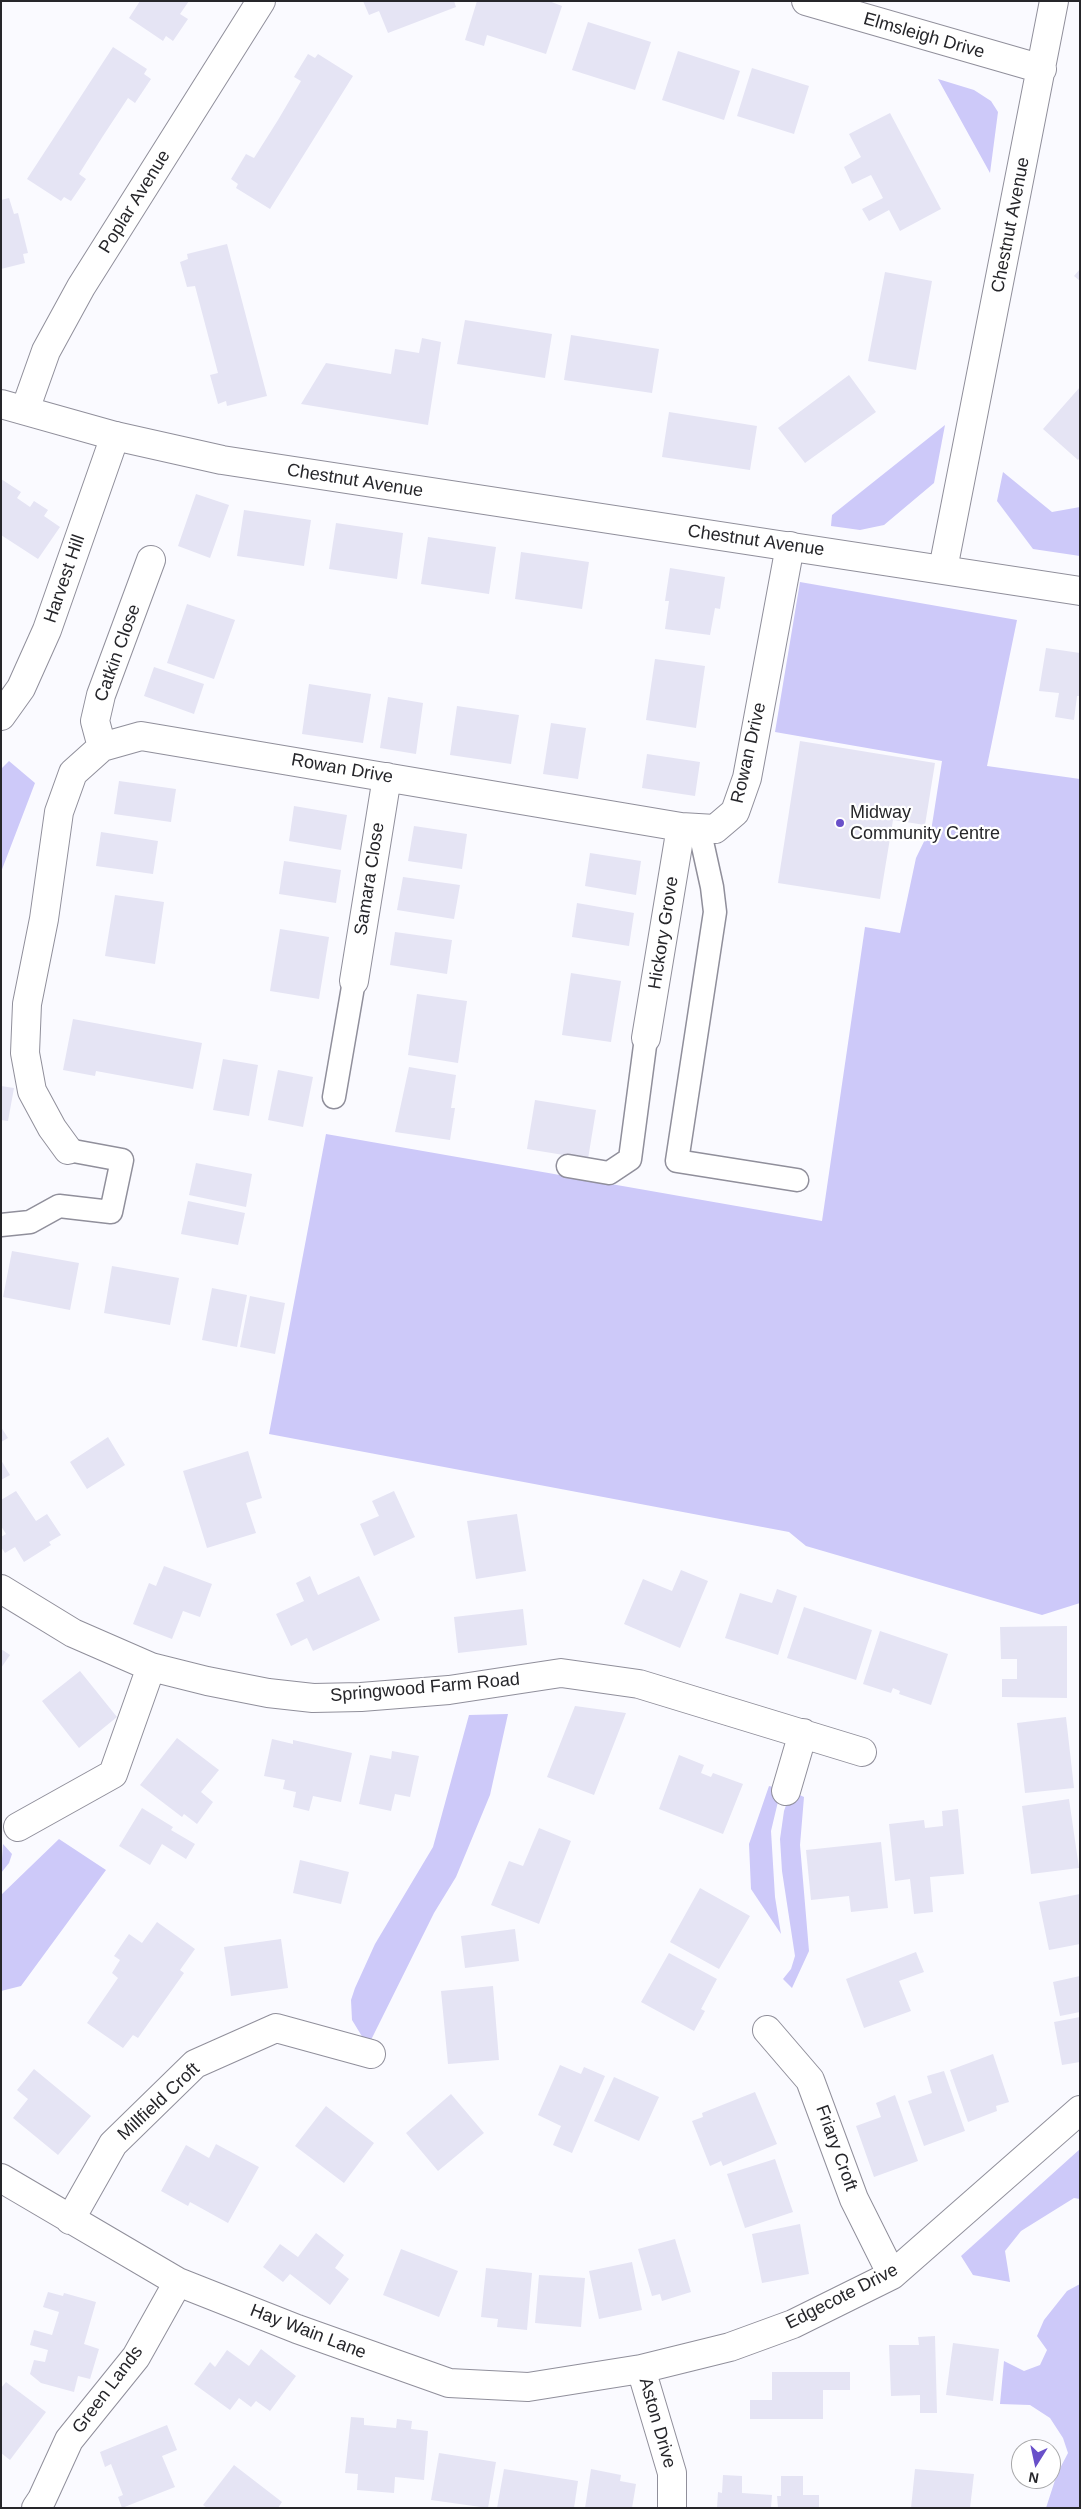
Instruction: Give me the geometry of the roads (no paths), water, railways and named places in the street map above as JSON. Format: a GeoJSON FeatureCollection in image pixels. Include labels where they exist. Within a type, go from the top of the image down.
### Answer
{"type":"FeatureCollection","features":[{"type":"Feature","properties":{"kind":"street","name":"Poplar Avenue"},"geometry":{"type":"LineString","coordinates":[[13,407],[81,287],[260,1]]}},
{"type":"Feature","properties":{"kind":"street","name":"Elmsleigh Drive"},"geometry":{"type":"LineString","coordinates":[[806,1],[1042,69]]}},
{"type":"Feature","properties":{"kind":"street","name":"Chestnut Avenue"},"geometry":{"type":"LineString","coordinates":[[13,407],[115,436],[222,460],[329,478],[943,569],[1054,1]]}},
{"type":"Feature","properties":{"kind":"street","name":"Harvest Hill"},"geometry":{"type":"LineString","coordinates":[[1,716],[21,688],[47,630],[115,436]]}},
{"type":"Feature","properties":{"kind":"street","name":"Rowan Drive"},"geometry":{"type":"LineString","coordinates":[[68,1150],[52,1128],[32,1091],[26,1053],[27,1004],[44,919],[59,812],[72,772],[102,746],[142,736],[690,827],[715,829],[735,812],[747,778],[790,546]]}},
{"type":"Feature","properties":{"kind":"street","name":"Catkin Close"},"geometry":{"type":"LineString","coordinates":[[102,746],[95,721],[101,695],[151,560]]}},
{"type":"Feature","properties":{"kind":"street"},"geometry":{"type":"LineString","coordinates":[[943,569],[1080,590]]}},
{"type":"Feature","properties":{"kind":"street","name":"Samara Close"},"geometry":{"type":"LineString","coordinates":[[354,982],[387,777]]}},
{"type":"Feature","properties":{"kind":"street","name":"Hickory Grove"},"geometry":{"type":"LineString","coordinates":[[646,1038],[690,827]]}},
{"type":"Feature","properties":{"kind":"street","name":"Springwood Farm Road"},"geometry":{"type":"LineString","coordinates":[[1,1590],[72,1633],[151,1667],[224,1685],[313,1698],[361,1697],[450,1690],[561,1673],[639,1684],[862,1752]]}},
{"type":"Feature","properties":{"kind":"street"},"geometry":{"type":"LineString","coordinates":[[18,1827],[113,1774],[151,1667]]}},
{"type":"Feature","properties":{"kind":"street"},"geometry":{"type":"LineString","coordinates":[[786,1791],[803,1733]]}},
{"type":"Feature","properties":{"kind":"street","name":"Millfield Croft"},"geometry":{"type":"LineString","coordinates":[[70,2220],[113,2144],[195,2064],[276,2028],[371,2054]]}},
{"type":"Feature","properties":{"kind":"street","name":"Friary Croft"},"geometry":{"type":"LineString","coordinates":[[767,2030],[810,2080],[854,2199],[892,2275]]}},
{"type":"Feature","properties":{"kind":"street","name":"Edgecote Drive"},"geometry":{"type":"LineString","coordinates":[[641,2369],[730,2347],[793,2324],[892,2275],[1080,2110]]}},
{"type":"Feature","properties":{"kind":"street","name":"Hay Wain Lane"},"geometry":{"type":"LineString","coordinates":[[1,2178],[178,2282],[297,2329],[449,2383],[528,2387],[641,2369]]}},
{"type":"Feature","properties":{"kind":"street","name":"Green Lands"},"geometry":{"type":"LineString","coordinates":[[45,2505],[69,2440],[136,2357],[178,2282]]}},
{"type":"Feature","properties":{"kind":"street","name":"Aston Drive"},"geometry":{"type":"LineString","coordinates":[[641,2369],[672,2473],[672,2508]]}},
{"type":"Feature","properties":{"kind":"lane"},"geometry":{"type":"LineString","coordinates":[[690,827],[712,887],[715,912],[677,1161],[797,1180]]}},
{"type":"Feature","properties":{"kind":"lane"},"geometry":{"type":"LineString","coordinates":[[334,1097],[354,982]]}},
{"type":"Feature","properties":{"kind":"lane"},"geometry":{"type":"LineString","coordinates":[[568,1166],[609,1173],[630,1159],[646,1038]]}},
{"type":"Feature","properties":{"kind":"lane"},"geometry":{"type":"LineString","coordinates":[[1,1225],[30,1222],[59,1206],[111,1212],[122,1160],[68,1150]]}},
{"type":"Feature","properties":{"kind":"place","name":"Midway Community Centre"},"geometry":{"type":"Point","coordinates":[840,823]}}]}
